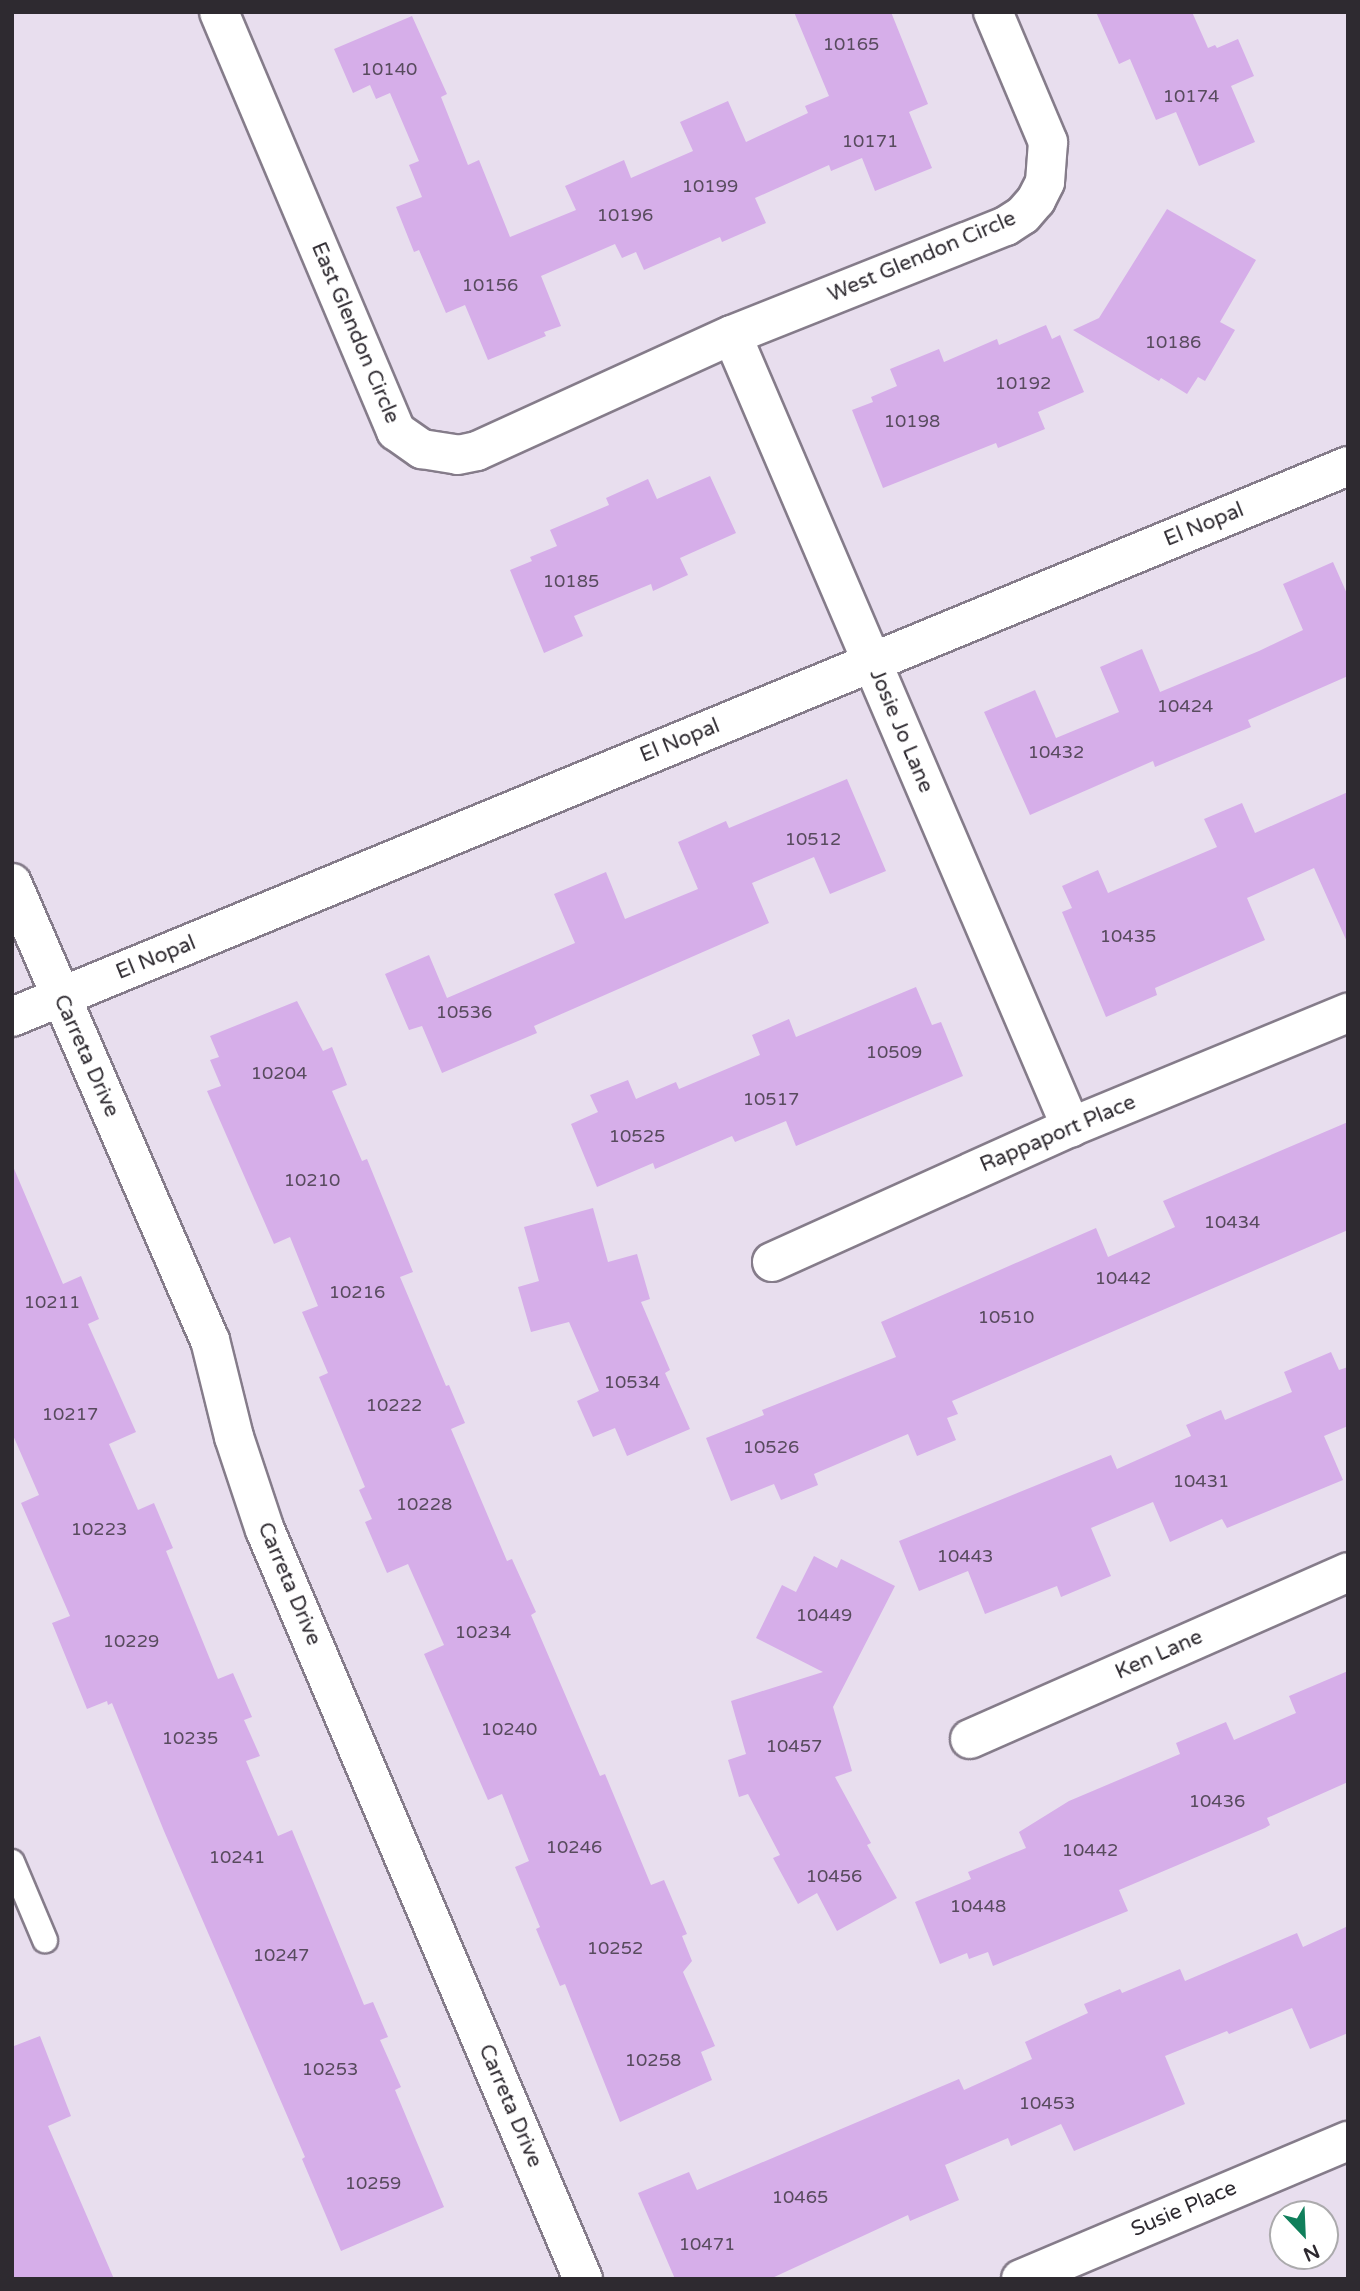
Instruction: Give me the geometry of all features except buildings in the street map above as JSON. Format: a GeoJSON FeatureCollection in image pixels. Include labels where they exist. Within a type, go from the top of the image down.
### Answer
{"type":"FeatureCollection","features":[{"type":"Feature","properties":{"kind":"street","name":"East Glendon Circle"},"geometry":{"type":"LineString","coordinates":[[219,12],[396,431],[408,442],[437,454],[458,455],[477,451],[732,335]]}},
{"type":"Feature","properties":{"kind":"street","name":"West Glendon Circle"},"geometry":{"type":"LineString","coordinates":[[732,335],[1006,226],[1023,215],[1036,200],[1045,182],[1048,142],[993,12]]}},
{"type":"Feature","properties":{"kind":"street","name":"Josie Jo Lane"},"geometry":{"type":"LineString","coordinates":[[732,335],[1071,1126]]}},
{"type":"Feature","properties":{"kind":"street","name":"El Nopal"},"geometry":{"type":"LineString","coordinates":[[12,1017],[1348,466]]}},
{"type":"Feature","properties":{"kind":"street","name":"Carreta Drive"},"geometry":{"type":"LineString","coordinates":[[12,883],[211,1340],[234,1437],[265,1530],[583,2279]]}},
{"type":"Feature","properties":{"kind":"street","name":"Rappaport Place"},"geometry":{"type":"LineString","coordinates":[[772,1262],[1071,1126],[1348,1013]]}},
{"type":"Feature","properties":{"kind":"street","name":"Ken Lane"},"geometry":{"type":"LineString","coordinates":[[970,1739],[1348,1572]]}},
{"type":"Feature","properties":{"kind":"street","name":"Susie Place"},"geometry":{"type":"LineString","coordinates":[[1021,2279],[1348,2141]]}},
{"type":"Feature","properties":{"kind":"lane"},"geometry":{"type":"LineString","coordinates":[[12,1862],[45,1940]]}}]}
